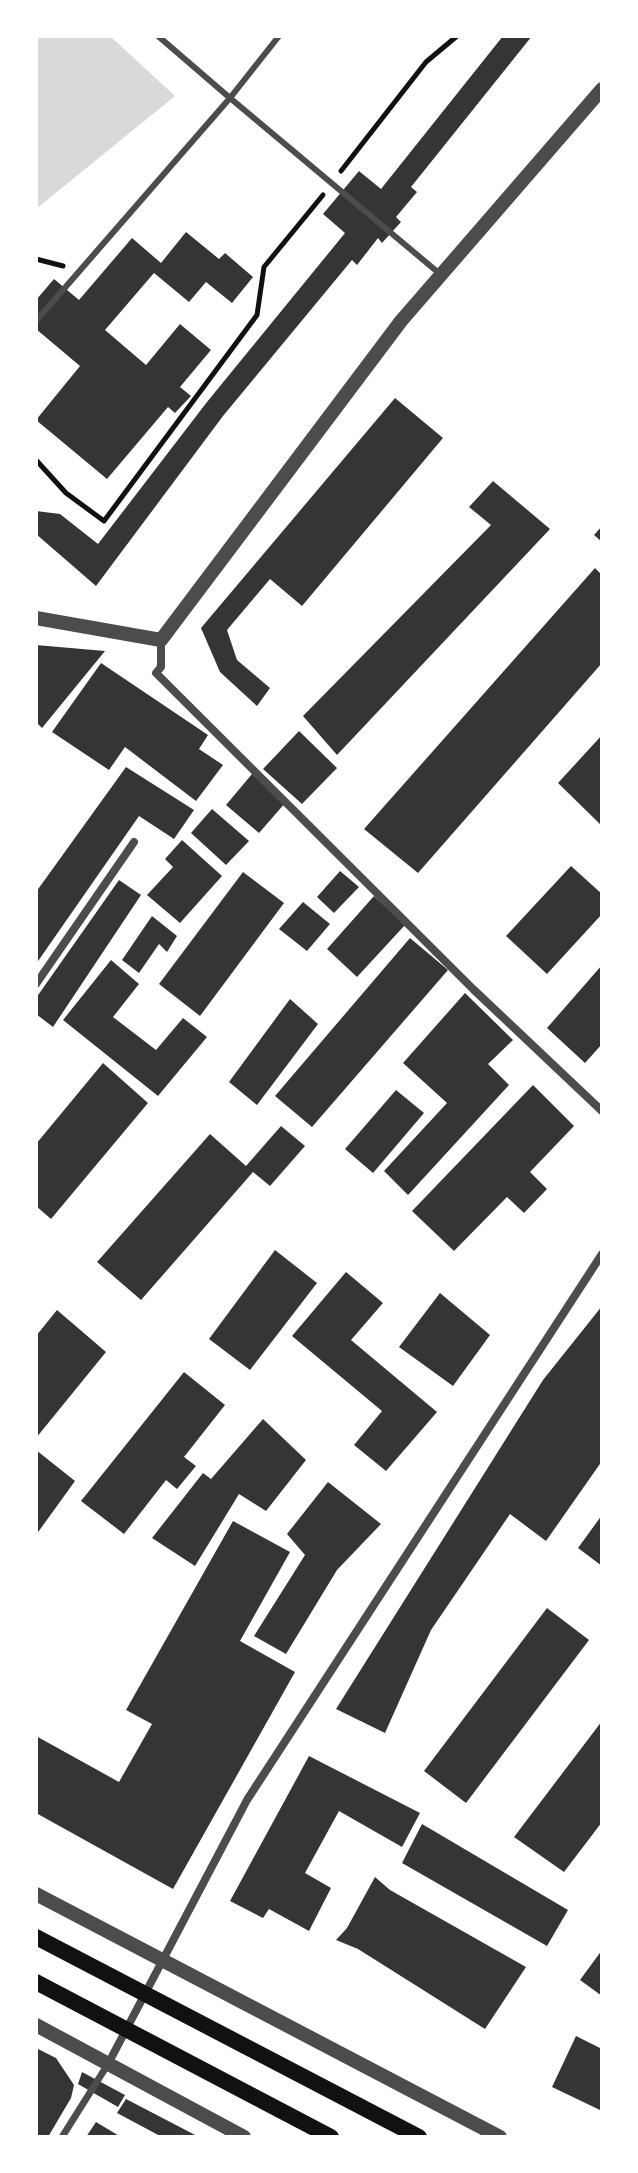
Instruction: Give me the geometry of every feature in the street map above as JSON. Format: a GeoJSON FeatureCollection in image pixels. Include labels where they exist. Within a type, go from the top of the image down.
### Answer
{"type":"FeatureCollection","features":[{"type":"Feature","properties":{"kind":"main road"},"geometry":{"type":"LineString","coordinates":[[36,1937],[419,2137]]}},
{"type":"Feature","properties":{"kind":"main road"},"geometry":{"type":"LineString","coordinates":[[36,1982],[331,2137]]}},
{"type":"Feature","properties":{"kind":"street"},"geometry":{"type":"LineString","coordinates":[[602,89],[440,274],[161,640],[161,667],[156,673],[473,989],[602,1111]]}},
{"type":"Feature","properties":{"kind":"street"},"geometry":{"type":"LineString","coordinates":[[36,618],[161,640]]}},
{"type":"Feature","properties":{"kind":"street"},"geometry":{"type":"LineString","coordinates":[[36,984],[134,842]]}},
{"type":"Feature","properties":{"kind":"street"},"geometry":{"type":"LineString","coordinates":[[62,2137],[108,2064],[247,1800],[602,1254]]}},
{"type":"Feature","properties":{"kind":"street"},"geometry":{"type":"LineString","coordinates":[[36,1894],[500,2137]]}},
{"type":"Feature","properties":{"kind":"street"},"geometry":{"type":"LineString","coordinates":[[36,2025],[244,2137]]}},
{"type":"Feature","properties":{"kind":"lane"},"geometry":{"type":"LineString","coordinates":[[158,36],[440,274]]}},
{"type":"Feature","properties":{"kind":"lane"},"geometry":{"type":"LineString","coordinates":[[36,321],[230,98],[279,36]]}},
{"type":"Feature","properties":{"kind":"path"},"geometry":{"type":"LineString","coordinates":[[36,460],[66,493],[104,521],[257,315],[264,267],[426,62],[457,36]]}},
{"type":"Feature","properties":{"kind":"path"},"geometry":{"type":"LineString","coordinates":[[36,259],[79,271]]}},
{"type":"Feature","properties":{"kind":"shaded area"},"geometry":{"type":"Polygon","coordinates":[[[36,36],[110,36],[175,96],[36,209],[36,36]]]}},
{"type":"Feature","properties":{"kind":"building"},"geometry":{"type":"Polygon","coordinates":[[[503,36],[532,36],[411,187],[417,192],[396,217],[401,222],[382,243],[378,238],[357,265],[352,260],[223,416],[96,586],[36,534],[36,511],[60,514],[98,544],[207,402],[345,233],[323,214],[359,171],[381,189],[503,36]]]}},
{"type":"Feature","properties":{"kind":"building"},"geometry":{"type":"Polygon","coordinates":[[[186,232],[219,259],[225,253],[253,277],[232,303],[206,282],[189,302],[154,273],[105,330],[146,365],[180,324],[211,350],[180,387],[191,396],[175,413],[168,407],[107,479],[36,420],[80,366],[36,329],[36,300],[54,279],[79,300],[132,238],[161,263],[186,232]]]}},
{"type":"Feature","properties":{"kind":"building"},"geometry":{"type":"Polygon","coordinates":[[[395,398],[443,438],[302,606],[270,579],[227,630],[237,660],[270,688],[257,706],[220,672],[201,628],[395,398]]]}},
{"type":"Feature","properties":{"kind":"building"},"geometry":{"type":"Polygon","coordinates":[[[493,481],[550,529],[337,755],[303,716],[491,525],[469,507],[493,481]]]}},
{"type":"Feature","properties":{"kind":"building"},"geometry":{"type":"Polygon","coordinates":[[[602,526],[602,542],[594,535],[602,526]]]}},
{"type":"Feature","properties":{"kind":"building"},"geometry":{"type":"Polygon","coordinates":[[[595,568],[602,575],[602,663],[418,873],[364,829],[595,568]]]}},
{"type":"Feature","properties":{"kind":"building"},"geometry":{"type":"Polygon","coordinates":[[[36,645],[105,651],[42,728],[36,722],[36,645]]]}},
{"type":"Feature","properties":{"kind":"building"},"geometry":{"type":"Polygon","coordinates":[[[101,663],[208,735],[199,749],[223,765],[196,801],[125,747],[109,770],[52,732],[101,663]]]}},
{"type":"Feature","properties":{"kind":"building"},"geometry":{"type":"Polygon","coordinates":[[[299,731],[337,768],[302,804],[263,769],[299,731]]]}},
{"type":"Feature","properties":{"kind":"building"},"geometry":{"type":"Polygon","coordinates":[[[602,735],[602,826],[558,783],[602,735]]]}},
{"type":"Feature","properties":{"kind":"building"},"geometry":{"type":"Polygon","coordinates":[[[126,767],[194,810],[174,839],[139,816],[36,964],[36,892],[126,767]]]}},
{"type":"Feature","properties":{"kind":"building"},"geometry":{"type":"Polygon","coordinates":[[[252,774],[286,802],[259,833],[226,805],[252,774]]]}},
{"type":"Feature","properties":{"kind":"building"},"geometry":{"type":"Polygon","coordinates":[[[212,809],[249,841],[226,865],[191,833],[212,809]]]}},
{"type":"Feature","properties":{"kind":"building"},"geometry":{"type":"Polygon","coordinates":[[[182,840],[222,876],[180,923],[147,895],[173,867],[165,859],[182,840]]]}},
{"type":"Feature","properties":{"kind":"building"},"geometry":{"type":"Polygon","coordinates":[[[571,866],[602,894],[602,914],[547,974],[506,936],[571,866]]]}},
{"type":"Feature","properties":{"kind":"building"},"geometry":{"type":"Polygon","coordinates":[[[340,871],[359,887],[334,913],[317,897],[340,871]]]}},
{"type":"Feature","properties":{"kind":"building"},"geometry":{"type":"Polygon","coordinates":[[[243,872],[284,903],[200,1016],[159,984],[243,872]]]}},
{"type":"Feature","properties":{"kind":"building"},"geometry":{"type":"Polygon","coordinates":[[[119,880],[141,895],[53,1027],[36,1014],[36,998],[119,880]]]}},
{"type":"Feature","properties":{"kind":"building"},"geometry":{"type":"Polygon","coordinates":[[[374,896],[405,925],[357,977],[327,949],[374,896]]]}},
{"type":"Feature","properties":{"kind":"building"},"geometry":{"type":"Polygon","coordinates":[[[303,902],[330,924],[307,951],[279,929],[303,902]]]}},
{"type":"Feature","properties":{"kind":"building"},"geometry":{"type":"Polygon","coordinates":[[[152,916],[177,936],[167,952],[159,944],[139,973],[122,960],[152,916]]]}},
{"type":"Feature","properties":{"kind":"building"},"geometry":{"type":"Polygon","coordinates":[[[410,938],[448,970],[312,1127],[275,1096],[410,938]]]}},
{"type":"Feature","properties":{"kind":"building"},"geometry":{"type":"Polygon","coordinates":[[[111,960],[139,984],[113,1017],[156,1050],[183,1018],[207,1037],[158,1096],[63,1020],[111,960]]]}},
{"type":"Feature","properties":{"kind":"building"},"geometry":{"type":"Polygon","coordinates":[[[602,965],[602,1044],[585,1063],[547,1028],[602,965]]]}},
{"type":"Feature","properties":{"kind":"building"},"geometry":{"type":"Polygon","coordinates":[[[465,993],[513,1040],[488,1064],[509,1085],[408,1195],[384,1171],[447,1103],[403,1063],[465,993]]]}},
{"type":"Feature","properties":{"kind":"building"},"geometry":{"type":"Polygon","coordinates":[[[290,999],[318,1024],[257,1105],[229,1082],[290,999]]]}},
{"type":"Feature","properties":{"kind":"building"},"geometry":{"type":"Polygon","coordinates":[[[103,1063],[148,1103],[51,1219],[36,1206],[36,1144],[103,1063]]]}},
{"type":"Feature","properties":{"kind":"building"},"geometry":{"type":"Polygon","coordinates":[[[533,1085],[574,1126],[530,1172],[547,1189],[524,1213],[507,1197],[454,1251],[412,1211],[533,1085]]]}},
{"type":"Feature","properties":{"kind":"building"},"geometry":{"type":"Polygon","coordinates":[[[396,1090],[424,1113],[373,1173],[345,1149],[396,1090]]]}},
{"type":"Feature","properties":{"kind":"building"},"geometry":{"type":"Polygon","coordinates":[[[281,1126],[305,1146],[270,1186],[253,1172],[141,1300],[97,1262],[210,1134],[246,1166],[281,1126]]]}},
{"type":"Feature","properties":{"kind":"building"},"geometry":{"type":"Polygon","coordinates":[[[275,1250],[317,1283],[250,1370],[209,1339],[275,1250]]]}},
{"type":"Feature","properties":{"kind":"building"},"geometry":{"type":"Polygon","coordinates":[[[346,1272],[383,1303],[351,1340],[437,1412],[386,1471],[354,1445],[382,1411],[292,1336],[346,1272]]]}},
{"type":"Feature","properties":{"kind":"building"},"geometry":{"type":"Polygon","coordinates":[[[440,1293],[490,1335],[453,1386],[399,1347],[440,1293]]]}},
{"type":"Feature","properties":{"kind":"building"},"geometry":{"type":"Polygon","coordinates":[[[602,1306],[602,1461],[546,1541],[510,1514],[431,1630],[385,1733],[336,1709],[543,1380],[602,1306]]]}},
{"type":"Feature","properties":{"kind":"building"},"geometry":{"type":"Polygon","coordinates":[[[57,1310],[106,1352],[36,1438],[36,1336],[57,1310]]]}},
{"type":"Feature","properties":{"kind":"building"},"geometry":{"type":"Polygon","coordinates":[[[184,1372],[225,1405],[184,1457],[196,1466],[177,1489],[166,1480],[124,1534],[81,1501],[184,1372]]]}},
{"type":"Feature","properties":{"kind":"building"},"geometry":{"type":"Polygon","coordinates":[[[263,1419],[306,1460],[266,1511],[239,1494],[195,1566],[152,1538],[203,1473],[211,1479],[263,1419]]]}},
{"type":"Feature","properties":{"kind":"building"},"geometry":{"type":"Polygon","coordinates":[[[36,1450],[75,1481],[36,1535],[36,1450]]]}},
{"type":"Feature","properties":{"kind":"building"},"geometry":{"type":"Polygon","coordinates":[[[328,1482],[381,1524],[337,1570],[286,1654],[254,1636],[305,1555],[287,1534],[328,1482]]]}},
{"type":"Feature","properties":{"kind":"building"},"geometry":{"type":"Polygon","coordinates":[[[602,1515],[602,1566],[578,1548],[602,1515]]]}},
{"type":"Feature","properties":{"kind":"building"},"geometry":{"type":"Polygon","coordinates":[[[233,1521],[290,1552],[240,1641],[295,1672],[173,1889],[36,1813],[36,1736],[119,1782],[152,1724],[126,1710],[233,1521]]]}},
{"type":"Feature","properties":{"kind":"building"},"geometry":{"type":"Polygon","coordinates":[[[547,1608],[589,1640],[466,1803],[424,1771],[547,1608]]]}},
{"type":"Feature","properties":{"kind":"building"},"geometry":{"type":"Polygon","coordinates":[[[602,1721],[602,1822],[564,1872],[514,1837],[602,1721]]]}},
{"type":"Feature","properties":{"kind":"building"},"geometry":{"type":"Polygon","coordinates":[[[309,1756],[420,1813],[402,1847],[339,1811],[305,1873],[331,1888],[309,1931],[269,1909],[263,1918],[230,1901],[309,1756]]]}},
{"type":"Feature","properties":{"kind":"building"},"geometry":{"type":"Polygon","coordinates":[[[422,1824],[568,1910],[547,1946],[402,1863],[422,1824]]]}},
{"type":"Feature","properties":{"kind":"building"},"geometry":{"type":"Polygon","coordinates":[[[375,1877],[390,1890],[526,1967],[485,2029],[358,1949],[336,1940],[347,1928],[375,1877]]]}},
{"type":"Feature","properties":{"kind":"building"},"geometry":{"type":"Polygon","coordinates":[[[602,1950],[602,1996],[580,1980],[602,1950]]]}},
{"type":"Feature","properties":{"kind":"building"},"geometry":{"type":"Polygon","coordinates":[[[576,2036],[602,2049],[602,2111],[552,2087],[576,2036]]]}},
{"type":"Feature","properties":{"kind":"building"},"geometry":{"type":"Polygon","coordinates":[[[36,2048],[56,2058],[74,2085],[71,2098],[48,2137],[36,2137],[36,2048]]]}},
{"type":"Feature","properties":{"kind":"building"},"geometry":{"type":"Polygon","coordinates":[[[82,2072],[125,2095],[118,2107],[78,2084],[82,2072]]]}},
{"type":"Feature","properties":{"kind":"building"},"geometry":{"type":"Polygon","coordinates":[[[126,2099],[199,2137],[162,2137],[117,2113],[126,2099]]]}},
{"type":"Feature","properties":{"kind":"building"},"geometry":{"type":"Polygon","coordinates":[[[96,2122],[121,2137],[86,2137],[96,2122]]]}}]}
